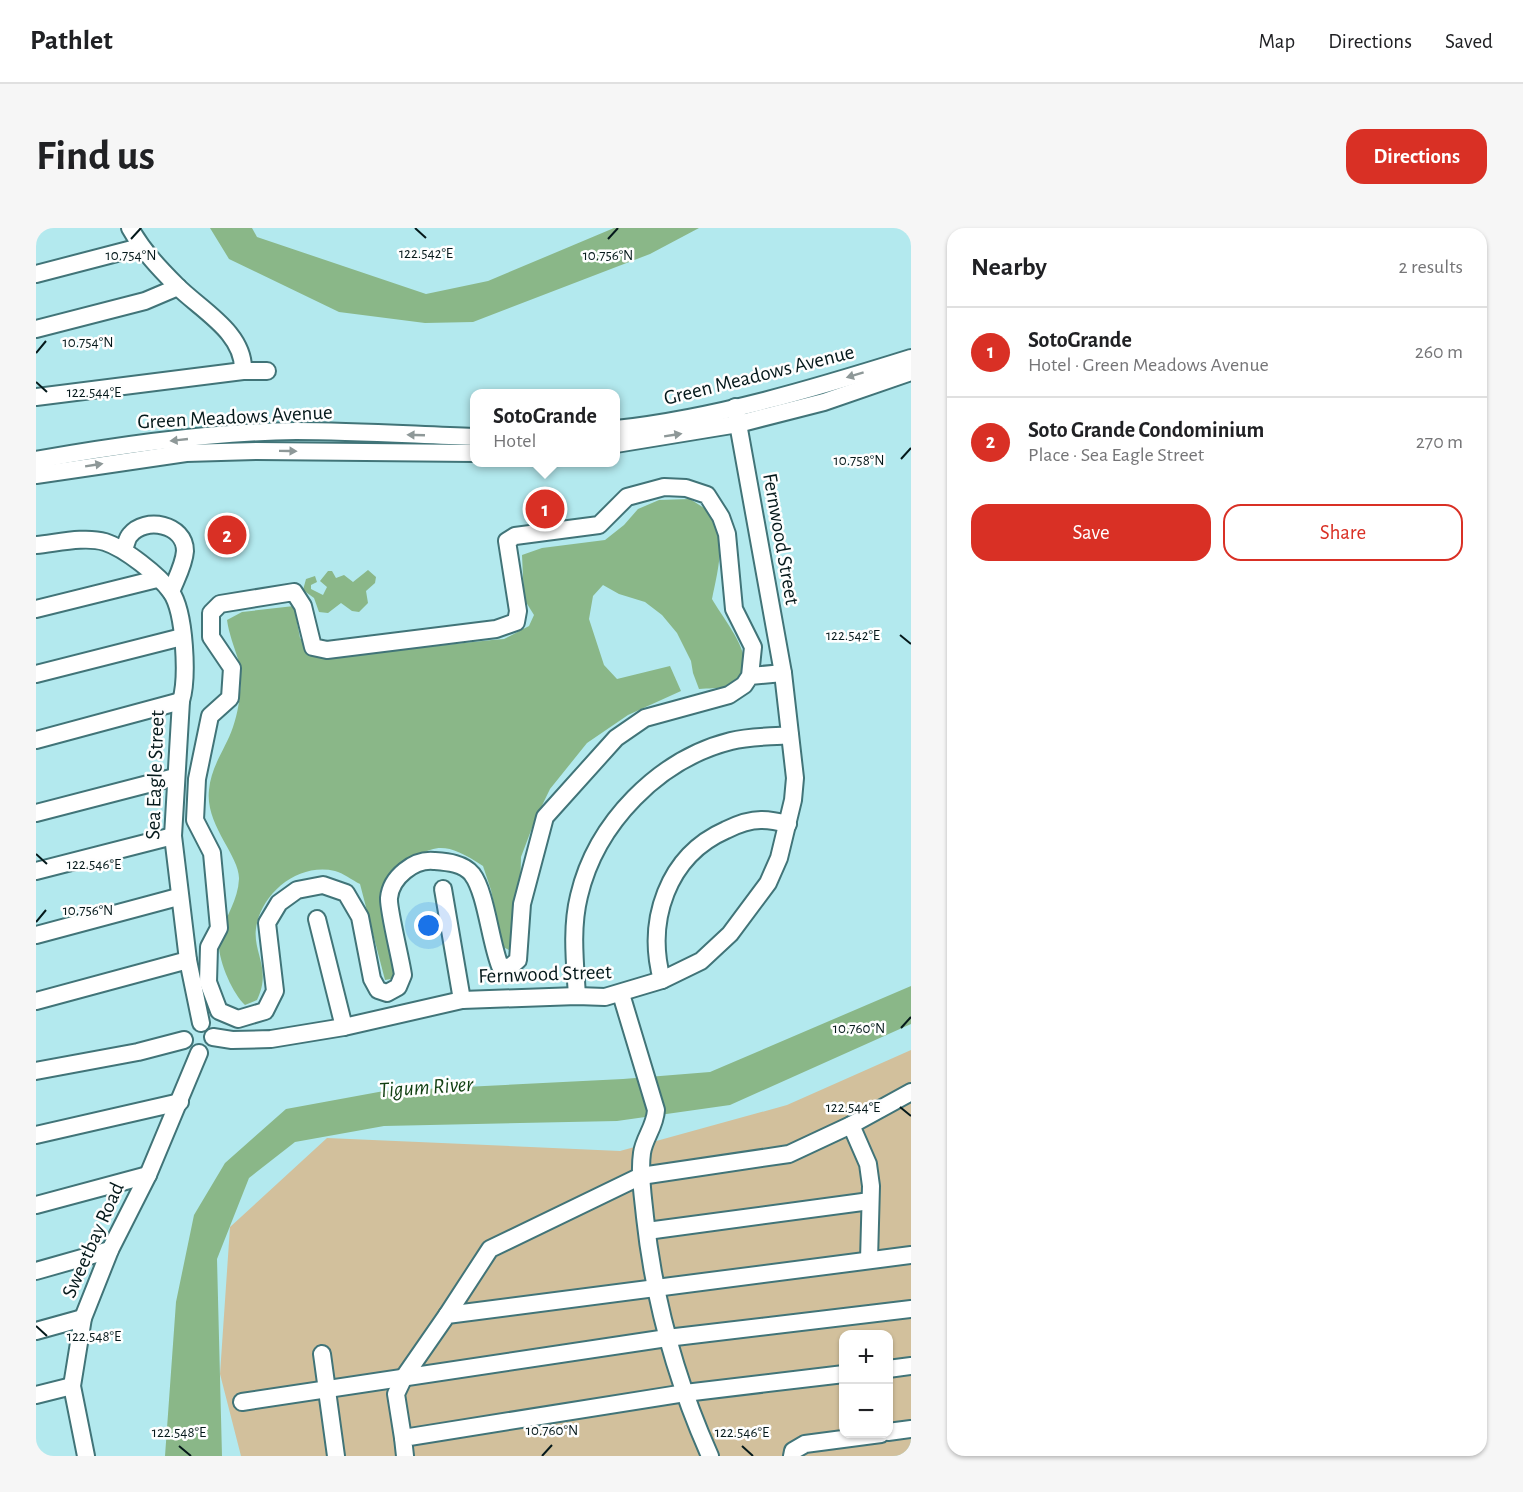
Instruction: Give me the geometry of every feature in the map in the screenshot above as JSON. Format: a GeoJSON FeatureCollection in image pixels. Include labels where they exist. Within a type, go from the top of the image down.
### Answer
{"type":"FeatureCollection","features":[{"type":"Feature","properties":{"kind":"street"},"geometry":{"type":"LineString","coordinates":[[130,228],[140,247],[178,287],[223,326],[240,349],[244,360],[243,371]]}},
{"type":"Feature","properties":{"kind":"street"},"geometry":{"type":"LineString","coordinates":[[36,274],[140,247]]}},
{"type":"Feature","properties":{"kind":"street"},"geometry":{"type":"LineString","coordinates":[[36,329],[145,301],[178,287]]}},
{"type":"Feature","properties":{"kind":"street","name":"Green Meadows Avenue"},"geometry":{"type":"LineString","coordinates":[[880,375],[911,358]]}},
{"type":"Feature","properties":{"kind":"street"},"geometry":{"type":"LineString","coordinates":[[36,397],[243,371],[267,371]]}},
{"type":"Feature","properties":{"kind":"street","name":"Green Meadows Avenue"},"geometry":{"type":"LineString","coordinates":[[620,443],[736,415],[818,387],[880,375],[911,372]]}},
{"type":"Feature","properties":{"kind":"street","name":"Green Meadows Avenue"},"geometry":{"type":"LineString","coordinates":[[620,428],[710,414],[736,415]]}},
{"type":"Feature","properties":{"kind":"street","name":"Fernwood Street"},"geometry":{"type":"LineString","coordinates":[[213,1037],[232,1040],[271,1039],[344,1027],[462,1000],[605,997],[621,994],[662,980],[701,961],[742,919],[768,883],[779,858],[788,824],[795,778],[783,673],[736,415]]}},
{"type":"Feature","properties":{"kind":"street","name":"Green Meadows Avenue"},"geometry":{"type":"LineString","coordinates":[[36,460],[185,439],[294,431],[470,437]]}},
{"type":"Feature","properties":{"kind":"street","name":"Green Meadows Avenue"},"geometry":{"type":"LineString","coordinates":[[36,475],[186,453],[257,451],[470,453]]}},
{"type":"Feature","properties":{"kind":"street"},"geometry":{"type":"LineString","coordinates":[[664,487],[686,488],[707,495],[721,517],[728,534],[734,609],[753,647],[750,676],[744,685],[729,696],[645,718],[616,738],[545,817],[522,904],[518,960],[510,968],[500,966],[491,944],[482,896],[471,873],[454,863],[422,860],[400,874],[389,898],[403,975],[398,987],[387,993],[378,990],[372,978],[360,917],[346,893],[323,885],[297,890],[279,903],[267,923],[275,992],[265,1011],[238,1019],[219,1011],[208,982],[209,947],[219,928],[212,853],[195,820],[197,779],[210,716],[230,698],[232,668],[211,637],[211,613],[220,603],[294,592],[303,606],[313,647],[327,650],[496,628],[516,622],[519,611],[507,542],[516,536],[599,525],[627,497],[664,487]]}},
{"type":"Feature","properties":{"kind":"street"},"geometry":{"type":"LineString","coordinates":[[36,544],[102,541],[124,549],[130,535],[142,527],[161,524],[175,531],[185,549],[171,592]]}},
{"type":"Feature","properties":{"kind":"street","name":"Sea Eagle Street"},"geometry":{"type":"LineString","coordinates":[[124,549],[171,592],[181,621],[186,662],[175,777],[173,836],[178,897],[201,1023]]}},
{"type":"Feature","properties":{"kind":"street"},"geometry":{"type":"LineString","coordinates":[[36,609],[157,579]]}},
{"type":"Feature","properties":{"kind":"street"},"geometry":{"type":"LineString","coordinates":[[36,674],[182,637]]}},
{"type":"Feature","properties":{"kind":"street"},"geometry":{"type":"LineString","coordinates":[[750,676],[783,673]]}},
{"type":"Feature","properties":{"kind":"street"},"geometry":{"type":"LineString","coordinates":[[36,740],[181,700]]}},
{"type":"Feature","properties":{"kind":"street"},"geometry":{"type":"LineString","coordinates":[[578,996],[574,941],[579,896],[591,858],[618,815],[654,782],[704,750],[733,740],[790,735]]}},
{"type":"Feature","properties":{"kind":"street"},"geometry":{"type":"LineString","coordinates":[[36,813],[175,777]]}},
{"type":"Feature","properties":{"kind":"street"},"geometry":{"type":"LineString","coordinates":[[662,980],[656,951],[659,910],[680,866],[694,848],[737,824],[760,820],[788,824]]}},
{"type":"Feature","properties":{"kind":"street"},"geometry":{"type":"LineString","coordinates":[[36,872],[173,836]]}},
{"type":"Feature","properties":{"kind":"street"},"geometry":{"type":"LineString","coordinates":[[443,889],[462,1000]]}},
{"type":"Feature","properties":{"kind":"street"},"geometry":{"type":"LineString","coordinates":[[36,935],[178,897]]}},
{"type":"Feature","properties":{"kind":"street"},"geometry":{"type":"LineString","coordinates":[[317,919],[344,1027]]}},
{"type":"Feature","properties":{"kind":"street"},"geometry":{"type":"LineString","coordinates":[[36,1001],[188,960]]}},
{"type":"Feature","properties":{"kind":"street"},"geometry":{"type":"LineString","coordinates":[[621,994],[657,1110],[655,1124],[642,1150],[641,1176],[654,1288],[667,1338],[705,1456]]}},
{"type":"Feature","properties":{"kind":"street"},"geometry":{"type":"LineString","coordinates":[[201,1023],[208,1026],[213,1037],[211,1046],[199,1053],[189,1049],[184,1040],[190,1026],[201,1023]]}},
{"type":"Feature","properties":{"kind":"street"},"geometry":{"type":"LineString","coordinates":[[36,1071],[138,1052],[184,1040]]}},
{"type":"Feature","properties":{"kind":"street","name":"Sweetbay Road"},"geometry":{"type":"LineString","coordinates":[[81,1455],[72,1386],[83,1318],[110,1250],[148,1175],[199,1053]]}},
{"type":"Feature","properties":{"kind":"street"},"geometry":{"type":"LineString","coordinates":[[405,1456],[396,1394],[404,1377],[490,1249],[641,1176],[789,1154],[852,1125],[911,1092]]}},
{"type":"Feature","properties":{"kind":"street"},"geometry":{"type":"LineString","coordinates":[[36,1135],[180,1102]]}},
{"type":"Feature","properties":{"kind":"street"},"geometry":{"type":"LineString","coordinates":[[852,1125],[868,1164],[869,1260]]}},
{"type":"Feature","properties":{"kind":"street"},"geometry":{"type":"LineString","coordinates":[[36,1205],[148,1175]]}},
{"type":"Feature","properties":{"kind":"street"},"geometry":{"type":"LineString","coordinates":[[647,1231],[870,1202]]}},
{"type":"Feature","properties":{"kind":"street"},"geometry":{"type":"LineString","coordinates":[[36,1270],[110,1250]]}},
{"type":"Feature","properties":{"kind":"street"},"geometry":{"type":"LineString","coordinates":[[447,1315],[911,1255]]}},
{"type":"Feature","properties":{"kind":"street"},"geometry":{"type":"LineString","coordinates":[[242,1402],[667,1338],[911,1309]]}},
{"type":"Feature","properties":{"kind":"street"},"geometry":{"type":"LineString","coordinates":[[36,1331],[83,1318]]}},
{"type":"Feature","properties":{"kind":"street"},"geometry":{"type":"LineString","coordinates":[[322,1354],[336,1456]]}},
{"type":"Feature","properties":{"kind":"street"},"geometry":{"type":"LineString","coordinates":[[893,1368],[911,1366]]}},
{"type":"Feature","properties":{"kind":"street"},"geometry":{"type":"LineString","coordinates":[[403,1438],[685,1393],[839,1374]]}},
{"type":"Feature","properties":{"kind":"street"},"geometry":{"type":"LineString","coordinates":[[36,1395],[72,1386]]}},
{"type":"Feature","properties":{"kind":"street"},"geometry":{"type":"LineString","coordinates":[[893,1431],[911,1429]]}},
{"type":"Feature","properties":{"kind":"street"},"geometry":{"type":"LineString","coordinates":[[792,1456],[793,1451],[805,1444],[851,1438]]}},
{"type":"Feature","properties":{"kind":"shaded area"},"geometry":{"type":"Polygon","coordinates":[[[210,228],[252,228],[257,237],[426,294],[488,281],[614,228],[699,228],[650,254],[473,322],[425,323],[339,312],[229,259],[210,228]]]}},
{"type":"Feature","properties":{"kind":"shaded area"},"geometry":{"type":"Polygon","coordinates":[[[690,499],[708,511],[717,525],[720,557],[712,599],[740,645],[744,658],[744,669],[740,679],[728,686],[699,689],[691,661],[677,633],[662,615],[645,602],[619,594],[603,585],[593,596],[589,619],[604,665],[617,679],[670,666],[681,691],[628,715],[587,743],[550,789],[521,857],[520,898],[511,951],[503,947],[491,890],[483,866],[447,848],[437,848],[418,856],[395,874],[397,978],[385,980],[360,884],[335,871],[309,871],[297,875],[276,890],[261,911],[257,923],[256,942],[263,978],[257,1000],[245,1005],[235,992],[225,972],[219,943],[222,928],[236,894],[238,870],[217,827],[209,803],[210,781],[233,727],[240,693],[240,667],[227,620],[242,612],[294,606],[300,638],[312,652],[341,656],[504,639],[529,626],[534,615],[524,599],[522,555],[542,548],[605,540],[624,525],[638,509],[659,500],[690,499]]]}},
{"type":"Feature","properties":{"kind":"shaded area"},"geometry":{"type":"Polygon","coordinates":[[[368,570],[376,577],[375,583],[366,591],[368,603],[359,612],[352,611],[341,603],[328,613],[319,612],[314,598],[303,590],[306,579],[315,576],[317,582],[311,585],[311,589],[323,595],[327,587],[320,581],[328,571],[332,571],[336,578],[344,575],[353,582],[368,570]]]}},
{"type":"Feature","properties":{"kind":"shaded area"},"geometry":{"type":"Polygon","coordinates":[[[911,986],[911,1024],[730,1105],[617,1121],[384,1126],[295,1142],[249,1178],[217,1259],[222,1456],[165,1456],[176,1302],[194,1215],[225,1163],[286,1109],[384,1091],[623,1079],[710,1072],[911,986]]]}},
{"type":"Feature","properties":{"kind":"shaded area"},"geometry":{"type":"Polygon","coordinates":[[[911,1050],[911,1456],[241,1456],[220,1374],[230,1227],[327,1138],[620,1151],[787,1105],[911,1050]]]}},
{"type":"Feature","properties":{"kind":"place","name":"SotoGrande"},"geometry":{"type":"Point","coordinates":[545,509]}},
{"type":"Feature","properties":{"kind":"place","name":"Soto Grande Condominium"},"geometry":{"type":"Point","coordinates":[227,535]}},
{"type":"Feature","properties":{"kind":"water label","name":"Tigum River"},"geometry":{"type":"Point","coordinates":[426,1087]}}]}
